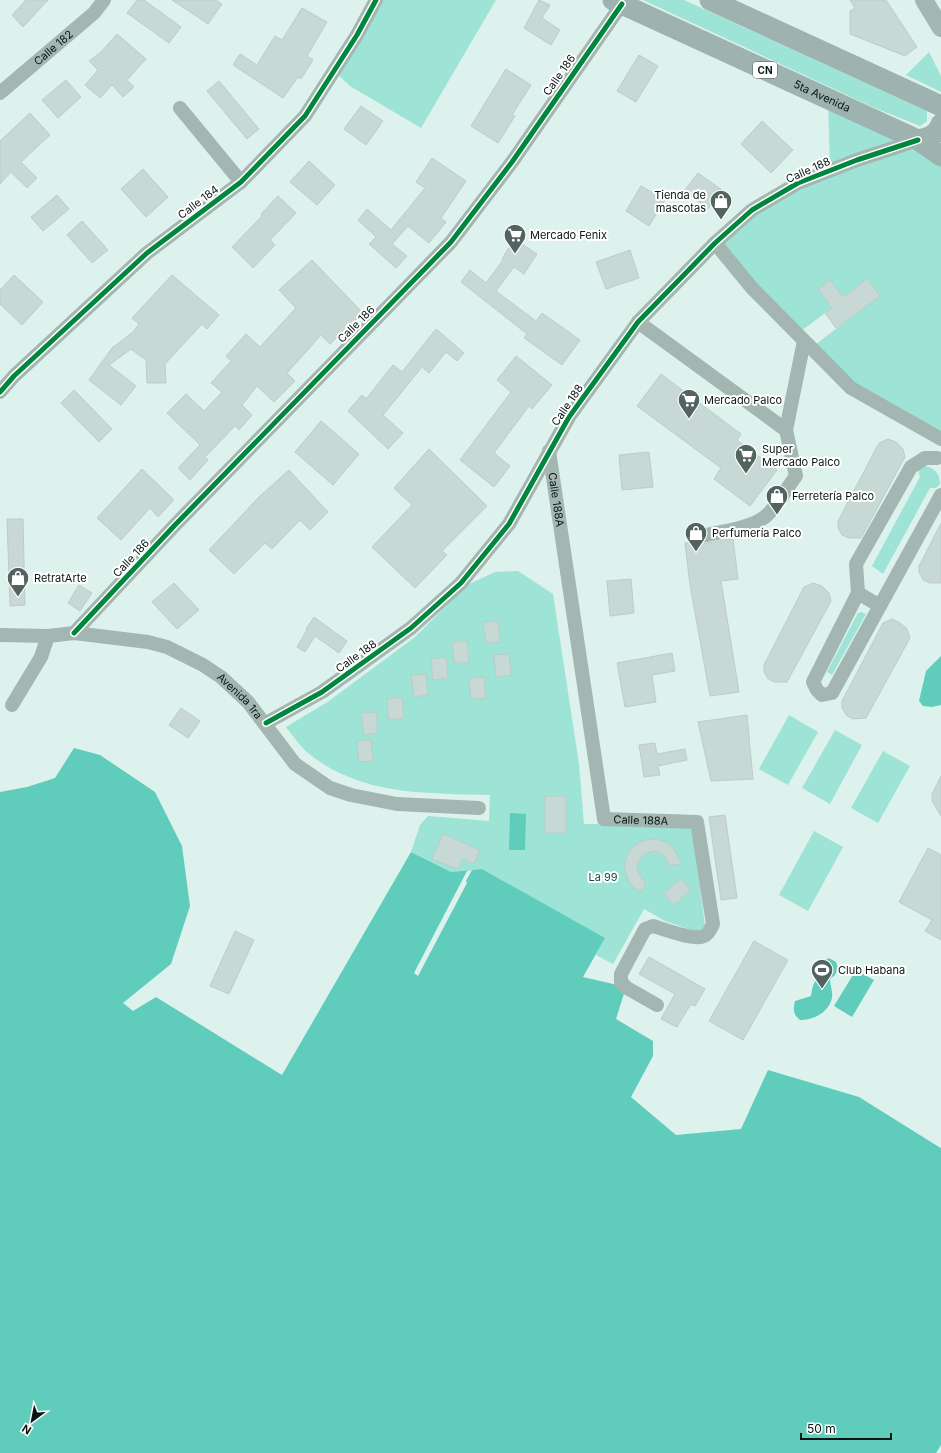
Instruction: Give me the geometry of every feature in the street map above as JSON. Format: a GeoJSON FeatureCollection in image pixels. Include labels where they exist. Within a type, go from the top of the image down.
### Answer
{"type":"FeatureCollection","features":[{"type":"Feature","properties":{"kind":"highway"},"geometry":{"type":"LineString","coordinates":[[710,0],[940,106]]}},
{"type":"Feature","properties":{"kind":"highway","name":"5ta Avenida"},"geometry":{"type":"LineString","coordinates":[[617,2],[918,140],[941,156]]}},
{"type":"Feature","properties":{"kind":"highway"},"geometry":{"type":"LineString","coordinates":[[918,140],[927,139],[935,134],[941,124]]}},
{"type":"Feature","properties":{"kind":"highway"},"geometry":{"type":"LineString","coordinates":[[918,140],[941,141]]}},
{"type":"Feature","properties":{"kind":"main road"},"geometry":{"type":"LineString","coordinates":[[924,0],[941,28]]}},
{"type":"Feature","properties":{"kind":"street","name":"Calle 182"},"geometry":{"type":"LineString","coordinates":[[0,93],[94,13],[104,0]]}},
{"type":"Feature","properties":{"kind":"street","name":"Calle 184"},"geometry":{"type":"LineString","coordinates":[[0,392],[14,376],[147,253],[241,182],[305,116],[357,35],[376,0]]}},
{"type":"Feature","properties":{"kind":"street","name":"Calle 186"},"geometry":{"type":"LineString","coordinates":[[74,634],[175,525],[451,242],[512,162],[617,2]]}},
{"type":"Feature","properties":{"kind":"street"},"geometry":{"type":"LineString","coordinates":[[180,108],[241,182]]}},
{"type":"Feature","properties":{"kind":"street","name":"Calle 188"},"geometry":{"type":"LineString","coordinates":[[266,723],[322,692],[405,633],[462,583],[509,524],[569,417],[638,322],[715,243],[752,210],[798,183],[857,160],[918,140]]}},
{"type":"Feature","properties":{"kind":"street"},"geometry":{"type":"LineString","coordinates":[[715,243],[752,288],[851,388],[941,439]]}},
{"type":"Feature","properties":{"kind":"street"},"geometry":{"type":"LineString","coordinates":[[638,322],[786,430]]}},
{"type":"Feature","properties":{"kind":"street"},"geometry":{"type":"LineString","coordinates":[[701,533],[701,536],[740,528],[765,517],[796,476],[786,430],[804,341]]}},
{"type":"Feature","properties":{"kind":"street","name":"Calle 188A"},"geometry":{"type":"LineString","coordinates":[[549,452],[604,819],[697,822],[713,924],[708,933],[703,937],[694,937],[653,926],[645,930],[621,974],[621,982],[627,988],[657,1005]]}},
{"type":"Feature","properties":{"kind":"street"},"geometry":{"type":"LineString","coordinates":[[940,458],[925,458],[911,467],[856,564],[858,594],[813,682],[817,690],[822,695],[832,693],[941,495]]}},
{"type":"Feature","properties":{"kind":"street"},"geometry":{"type":"LineString","coordinates":[[858,594],[880,606]]}},
{"type":"Feature","properties":{"kind":"street","name":"Avenida 1ra"},"geometry":{"type":"LineString","coordinates":[[0,635],[48,636],[74,634],[148,642],[167,647],[221,677],[244,698],[266,723],[295,764],[330,788],[351,795],[397,804],[479,808]]}},
{"type":"Feature","properties":{"kind":"street"},"geometry":{"type":"LineString","coordinates":[[12,705],[40,657],[48,636]]}},
{"type":"Feature","properties":{"kind":"green space"},"geometry":{"type":"Polygon","coordinates":[[[376,0],[496,0],[421,128],[350,86],[334,71],[376,0]]]}},
{"type":"Feature","properties":{"kind":"green space"},"geometry":{"type":"Polygon","coordinates":[[[643,0],[684,0],[927,111],[927,121],[920,126],[875,108],[643,0]]]}},
{"type":"Feature","properties":{"kind":"green space"},"geometry":{"type":"Polygon","coordinates":[[[929,52],[941,76],[941,92],[906,75],[929,52]]]}},
{"type":"Feature","properties":{"kind":"green space"},"geometry":{"type":"Polygon","coordinates":[[[828,99],[941,156],[941,439],[888,410],[811,348],[879,296],[867,279],[843,297],[818,289],[832,308],[797,334],[715,243],[752,210],[830,170],[828,99]]]}},
{"type":"Feature","properties":{"kind":"green space"},"geometry":{"type":"Polygon","coordinates":[[[925,466],[932,468],[936,472],[939,477],[940,484],[936,488],[930,488],[883,574],[872,566],[920,477],[918,469],[925,466]]]}},
{"type":"Feature","properties":{"kind":"green space","name":"La 99"},"geometry":{"type":"Polygon","coordinates":[[[518,571],[553,594],[579,764],[584,824],[693,825],[705,927],[697,932],[665,921],[644,909],[613,964],[596,955],[604,938],[482,869],[451,872],[411,852],[420,825],[428,816],[489,821],[490,795],[418,792],[372,785],[328,767],[308,753],[286,727],[329,701],[415,637],[467,585],[495,572],[518,571]]]}},
{"type":"Feature","properties":{"kind":"green space"},"geometry":{"type":"Polygon","coordinates":[[[861,612],[866,614],[832,675],[827,672],[858,613],[861,612]]]}},
{"type":"Feature","properties":{"kind":"green space"},"geometry":{"type":"Polygon","coordinates":[[[789,715],[818,732],[788,785],[759,769],[789,715]]]}},
{"type":"Feature","properties":{"kind":"green space"},"geometry":{"type":"Polygon","coordinates":[[[835,730],[862,745],[830,804],[802,788],[835,730]]]}},
{"type":"Feature","properties":{"kind":"green space"},"geometry":{"type":"Polygon","coordinates":[[[883,751],[910,766],[878,823],[851,808],[883,751]]]}},
{"type":"Feature","properties":{"kind":"green space"},"geometry":{"type":"Polygon","coordinates":[[[814,831],[843,847],[808,911],[779,895],[814,831]]]}},
{"type":"Feature","properties":{"kind":"shaded area"},"geometry":{"type":"Polygon","coordinates":[[[941,656],[941,705],[932,707],[923,706],[919,701],[926,671],[941,656]]]}},
{"type":"Feature","properties":{"kind":"shaded area"},"geometry":{"type":"Polygon","coordinates":[[[74,748],[100,755],[155,792],[182,846],[190,906],[171,964],[123,1003],[133,1011],[156,997],[282,1075],[411,852],[451,872],[482,869],[605,938],[583,977],[626,987],[616,1019],[653,1041],[653,1056],[631,1097],[676,1135],[741,1129],[768,1070],[859,1097],[941,1148],[941,1445],[936,1453],[0,1453],[0,792],[27,787],[55,778],[74,748]]]}},
{"type":"Feature","properties":{"kind":"shaded area"},"geometry":{"type":"Polygon","coordinates":[[[510,813],[526,814],[525,850],[509,850],[510,813]]]}},
{"type":"Feature","properties":{"kind":"shaded area","name":"Club Habana"},"geometry":{"type":"Polygon","coordinates":[[[829,958],[836,962],[838,968],[835,975],[830,979],[832,998],[830,1003],[824,1011],[815,1017],[800,1020],[794,1012],[795,1001],[811,996],[815,982],[822,978],[822,964],[829,958]]]}},
{"type":"Feature","properties":{"kind":"shaded area"},"geometry":{"type":"Polygon","coordinates":[[[856,970],[874,980],[852,1017],[834,1006],[856,970]]]}},
{"type":"Feature","properties":{"kind":"pier"},"geometry":{"type":"Polygon","coordinates":[[[472,870],[466,881],[467,883],[418,976],[414,973],[467,871],[472,870]]]}},
{"type":"Feature","properties":{"kind":"building"},"geometry":{"type":"Polygon","coordinates":[[[26,0],[48,0],[23,27],[12,15],[26,0]]]}},
{"type":"Feature","properties":{"kind":"building"},"geometry":{"type":"Polygon","coordinates":[[[137,0],[144,0],[181,27],[169,43],[127,13],[137,0]]]}},
{"type":"Feature","properties":{"kind":"building"},"geometry":{"type":"Polygon","coordinates":[[[172,0],[216,0],[222,4],[208,24],[172,0]]]}},
{"type":"Feature","properties":{"kind":"building"},"geometry":{"type":"Polygon","coordinates":[[[539,0],[550,5],[542,18],[560,30],[551,45],[524,28],[539,0]]]}},
{"type":"Feature","properties":{"kind":"building"},"geometry":{"type":"Polygon","coordinates":[[[850,0],[886,0],[917,47],[905,56],[850,34],[850,11],[855,8],[850,0]]]}},
{"type":"Feature","properties":{"kind":"building"},"geometry":{"type":"Polygon","coordinates":[[[302,8],[327,22],[307,56],[313,60],[301,79],[298,77],[283,98],[233,65],[240,54],[257,65],[275,36],[282,40],[302,8]]]}},
{"type":"Feature","properties":{"kind":"building"},"geometry":{"type":"Polygon","coordinates":[[[117,34],[146,59],[127,80],[134,87],[123,97],[112,85],[100,98],[85,85],[98,70],[89,61],[101,52],[117,34]]]}},
{"type":"Feature","properties":{"kind":"building"},"geometry":{"type":"Polygon","coordinates":[[[639,55],[658,66],[636,102],[617,91],[639,55]]]}},
{"type":"Feature","properties":{"kind":"building"},"geometry":{"type":"Polygon","coordinates":[[[506,69],[531,85],[512,115],[515,116],[498,143],[471,126],[506,69]]]}},
{"type":"Feature","properties":{"kind":"building"},"geometry":{"type":"Polygon","coordinates":[[[66,80],[81,97],[58,118],[42,100],[66,80]]]}},
{"type":"Feature","properties":{"kind":"building"},"geometry":{"type":"Polygon","coordinates":[[[219,81],[259,129],[247,139],[207,91],[219,81]]]}},
{"type":"Feature","properties":{"kind":"building"},"geometry":{"type":"Polygon","coordinates":[[[361,106],[383,121],[366,145],[344,129],[361,106]]]}},
{"type":"Feature","properties":{"kind":"building"},"geometry":{"type":"Polygon","coordinates":[[[30,113],[50,135],[21,162],[37,178],[27,188],[11,172],[0,184],[0,141],[30,113]]]}},
{"type":"Feature","properties":{"kind":"building"},"geometry":{"type":"Polygon","coordinates":[[[762,121],[793,150],[771,173],[741,144],[762,121]]]}},
{"type":"Feature","properties":{"kind":"building"},"geometry":{"type":"Polygon","coordinates":[[[432,158],[466,181],[441,218],[446,222],[429,243],[408,226],[392,244],[407,256],[396,268],[369,244],[376,237],[358,220],[367,209],[391,230],[425,188],[416,182],[432,158]]]}},
{"type":"Feature","properties":{"kind":"building"},"geometry":{"type":"Polygon","coordinates":[[[309,161],[335,185],[317,205],[290,182],[309,161]]]}},
{"type":"Feature","properties":{"kind":"building"},"geometry":{"type":"Polygon","coordinates":[[[143,169],[168,197],[146,217],[121,189],[143,169]]]}},
{"type":"Feature","properties":{"kind":"building"},"geometry":{"type":"Polygon","coordinates":[[[698,173],[722,190],[708,209],[684,191],[698,173]]]}},
{"type":"Feature","properties":{"kind":"building"},"geometry":{"type":"Polygon","coordinates":[[[641,186],[665,200],[649,226],[626,211],[641,186]]]}},
{"type":"Feature","properties":{"kind":"building"},"geometry":{"type":"Polygon","coordinates":[[[57,195],[69,209],[43,231],[31,217],[57,195]]]}},
{"type":"Feature","properties":{"kind":"building"},"geometry":{"type":"Polygon","coordinates":[[[278,196],[296,213],[270,240],[275,245],[253,268],[232,247],[262,216],[261,214],[278,196]]]}},
{"type":"Feature","properties":{"kind":"building"},"geometry":{"type":"Polygon","coordinates":[[[82,221],[108,250],[92,263],[67,235],[82,221]]]}},
{"type":"Feature","properties":{"kind":"building"},"geometry":{"type":"Polygon","coordinates":[[[514,239],[537,254],[524,274],[514,267],[496,291],[536,321],[542,313],[580,340],[562,365],[524,338],[527,334],[461,282],[470,270],[486,283],[503,260],[502,259],[514,239]]]}},
{"type":"Feature","properties":{"kind":"building"},"geometry":{"type":"Polygon","coordinates":[[[630,250],[639,278],[606,289],[596,262],[630,250]]]}},
{"type":"Feature","properties":{"kind":"building"},"geometry":{"type":"Polygon","coordinates":[[[312,260],[363,313],[330,344],[321,335],[287,373],[295,381],[274,402],[257,386],[242,405],[252,415],[239,430],[235,426],[205,457],[208,460],[190,480],[178,468],[200,445],[167,413],[186,394],[204,411],[222,392],[211,383],[231,361],[226,356],[246,334],[260,347],[296,308],[279,290],[312,260]]]}},
{"type":"Feature","properties":{"kind":"building"},"geometry":{"type":"Polygon","coordinates":[[[14,275],[43,302],[22,325],[0,304],[0,290],[14,275]]]}},
{"type":"Feature","properties":{"kind":"building"},"geometry":{"type":"Polygon","coordinates":[[[172,275],[219,315],[207,329],[202,324],[165,364],[166,383],[147,383],[146,360],[131,349],[109,365],[136,386],[121,405],[89,380],[112,348],[133,332],[139,324],[132,318],[172,275]]]}},
{"type":"Feature","properties":{"kind":"building"},"geometry":{"type":"Polygon","coordinates":[[[867,279],[880,296],[836,328],[825,313],[832,308],[818,289],[830,280],[843,297],[867,279]]]}},
{"type":"Feature","properties":{"kind":"building"},"geometry":{"type":"Polygon","coordinates":[[[436,329],[464,353],[457,361],[446,352],[429,373],[422,367],[383,415],[403,433],[388,449],[348,411],[362,395],[366,399],[393,365],[402,372],[436,329]]]}},
{"type":"Feature","properties":{"kind":"building"},"geometry":{"type":"Polygon","coordinates":[[[516,356],[552,385],[532,409],[529,406],[494,453],[510,466],[494,487],[460,460],[511,392],[497,380],[516,356]]]}},
{"type":"Feature","properties":{"kind":"building","name":"Mercado Palco"},"geometry":{"type":"Polygon","coordinates":[[[661,374],[741,434],[737,440],[777,470],[750,506],[714,479],[721,468],[637,406],[661,374]]]}},
{"type":"Feature","properties":{"kind":"building"},"geometry":{"type":"Polygon","coordinates":[[[74,390],[112,429],[99,442],[61,403],[74,390]]]}},
{"type":"Feature","properties":{"kind":"building"},"geometry":{"type":"Polygon","coordinates":[[[321,421],[359,454],[333,485],[295,452],[321,421]]]}},
{"type":"Feature","properties":{"kind":"building"},"geometry":{"type":"Polygon","coordinates":[[[888,439],[896,442],[903,449],[905,457],[861,538],[849,538],[842,535],[838,528],[838,521],[879,443],[888,439]]]}},
{"type":"Feature","properties":{"kind":"building"},"geometry":{"type":"Polygon","coordinates":[[[429,449],[487,506],[442,551],[447,555],[415,588],[372,547],[412,505],[394,488],[429,449]]]}},
{"type":"Feature","properties":{"kind":"building"},"geometry":{"type":"Polygon","coordinates":[[[649,452],[653,487],[622,490],[619,455],[649,452]]]}},
{"type":"Feature","properties":{"kind":"building"},"geometry":{"type":"Polygon","coordinates":[[[142,469],[174,500],[158,517],[150,508],[121,540],[97,518],[142,469]]]}},
{"type":"Feature","properties":{"kind":"building"},"geometry":{"type":"Polygon","coordinates":[[[289,470],[328,512],[310,530],[300,520],[272,549],[265,543],[234,574],[209,550],[259,497],[289,470]]]}},
{"type":"Feature","properties":{"kind":"building"},"geometry":{"type":"Polygon","coordinates":[[[7,519],[23,519],[25,605],[10,606],[7,519]]]}},
{"type":"Feature","properties":{"kind":"building"},"geometry":{"type":"Polygon","coordinates":[[[941,523],[941,583],[930,583],[923,580],[919,572],[919,566],[941,523]]]}},
{"type":"Feature","properties":{"kind":"building"},"geometry":{"type":"Polygon","coordinates":[[[733,539],[738,579],[721,581],[739,692],[710,696],[690,585],[685,543],[695,542],[703,544],[733,539]]]}},
{"type":"Feature","properties":{"kind":"building"},"geometry":{"type":"Polygon","coordinates":[[[631,579],[634,613],[610,616],[607,581],[631,579]]]}},
{"type":"Feature","properties":{"kind":"building"},"geometry":{"type":"Polygon","coordinates":[[[174,583],[199,610],[177,629],[152,602],[174,583]]]}},
{"type":"Feature","properties":{"kind":"building"},"geometry":{"type":"Polygon","coordinates":[[[813,583],[822,586],[829,593],[831,601],[787,682],[775,682],[768,679],[764,672],[764,665],[804,587],[813,583]]]}},
{"type":"Feature","properties":{"kind":"building"},"geometry":{"type":"Polygon","coordinates":[[[79,585],[92,593],[80,611],[68,603],[79,585]]]}},
{"type":"Feature","properties":{"kind":"building"},"geometry":{"type":"Polygon","coordinates":[[[314,617],[347,641],[339,653],[315,636],[305,652],[297,647],[314,617]]]}},
{"type":"Feature","properties":{"kind":"building"},"geometry":{"type":"Polygon","coordinates":[[[892,619],[907,629],[910,638],[866,718],[853,719],[847,716],[842,708],[842,701],[883,623],[892,619]]]}},
{"type":"Feature","properties":{"kind":"building"},"geometry":{"type":"Polygon","coordinates":[[[498,621],[500,642],[486,643],[483,622],[498,621]]]}},
{"type":"Feature","properties":{"kind":"building"},"geometry":{"type":"Polygon","coordinates":[[[467,641],[469,662],[454,663],[452,642],[467,641]]]}},
{"type":"Feature","properties":{"kind":"building"},"geometry":{"type":"Polygon","coordinates":[[[672,653],[675,671],[652,675],[656,702],[625,707],[617,663],[672,653]]]}},
{"type":"Feature","properties":{"kind":"building"},"geometry":{"type":"Polygon","coordinates":[[[509,654],[511,675],[496,677],[494,655],[509,654]]]}},
{"type":"Feature","properties":{"kind":"building"},"geometry":{"type":"Polygon","coordinates":[[[446,657],[448,678],[433,680],[431,659],[446,657]]]}},
{"type":"Feature","properties":{"kind":"building"},"geometry":{"type":"Polygon","coordinates":[[[426,674],[428,695],[414,697],[411,675],[426,674]]]}},
{"type":"Feature","properties":{"kind":"building"},"geometry":{"type":"Polygon","coordinates":[[[484,677],[486,698],[471,699],[469,678],[484,677]]]}},
{"type":"Feature","properties":{"kind":"building"},"geometry":{"type":"Polygon","coordinates":[[[402,697],[404,718],[389,720],[387,699],[402,697]]]}},
{"type":"Feature","properties":{"kind":"building"},"geometry":{"type":"Polygon","coordinates":[[[181,708],[200,721],[188,738],[169,725],[181,708]]]}},
{"type":"Feature","properties":{"kind":"building"},"geometry":{"type":"Polygon","coordinates":[[[376,712],[378,733],[364,735],[361,713],[376,712]]]}},
{"type":"Feature","properties":{"kind":"building"},"geometry":{"type":"Polygon","coordinates":[[[747,715],[753,779],[711,781],[698,722],[747,715]]]}},
{"type":"Feature","properties":{"kind":"building"},"geometry":{"type":"Polygon","coordinates":[[[371,740],[373,761],[359,762],[357,741],[371,740]]]}},
{"type":"Feature","properties":{"kind":"building"},"geometry":{"type":"Polygon","coordinates":[[[655,743],[657,754],[685,749],[687,760],[658,766],[660,775],[644,777],[639,745],[655,743]]]}},
{"type":"Feature","properties":{"kind":"building"},"geometry":{"type":"Polygon","coordinates":[[[941,776],[941,816],[932,801],[932,794],[941,776]]]}},
{"type":"Feature","properties":{"kind":"building"},"geometry":{"type":"Polygon","coordinates":[[[545,796],[566,796],[566,833],[545,833],[545,796]]]}},
{"type":"Feature","properties":{"kind":"building"},"geometry":{"type":"Polygon","coordinates":[[[725,815],[737,898],[721,900],[709,817],[725,815]]]}},
{"type":"Feature","properties":{"kind":"building"},"geometry":{"type":"Polygon","coordinates":[[[443,834],[480,850],[474,864],[462,859],[458,869],[432,859],[443,834]]]}},
{"type":"Feature","properties":{"kind":"building"},"geometry":{"type":"Polygon","coordinates":[[[651,839],[660,840],[669,844],[675,851],[682,864],[669,865],[665,856],[655,851],[644,854],[638,863],[637,868],[642,879],[646,882],[641,892],[633,887],[628,880],[625,871],[625,862],[628,853],[634,846],[642,841],[651,839]]]}},
{"type":"Feature","properties":{"kind":"building"},"geometry":{"type":"Polygon","coordinates":[[[928,848],[941,855],[941,940],[925,931],[932,920],[899,902],[928,848]]]}},
{"type":"Feature","properties":{"kind":"building"},"geometry":{"type":"Polygon","coordinates":[[[681,879],[691,890],[674,905],[664,893],[681,879]]]}},
{"type":"Feature","properties":{"kind":"building"},"geometry":{"type":"Polygon","coordinates":[[[235,931],[254,940],[229,994],[210,986],[235,931]]]}},
{"type":"Feature","properties":{"kind":"building"},"geometry":{"type":"Polygon","coordinates":[[[754,941],[788,960],[743,1040],[709,1021],[754,941]]]}},
{"type":"Feature","properties":{"kind":"building"},"geometry":{"type":"Polygon","coordinates":[[[649,957],[705,989],[695,1006],[691,1004],[677,1027],[661,1019],[675,994],[639,974],[649,957]]]}},
{"type":"Feature","properties":{"kind":"cycle path"},"geometry":{"type":"LineString","coordinates":[[0,392],[14,376],[147,253],[241,182],[305,116],[357,35],[376,0]]}},
{"type":"Feature","properties":{"kind":"cycle path"},"geometry":{"type":"LineString","coordinates":[[74,633],[175,525],[451,242],[512,162],[622,4]]}},
{"type":"Feature","properties":{"kind":"cycle path"},"geometry":{"type":"LineString","coordinates":[[266,723],[322,692],[411,628],[461,583],[509,524],[569,417],[638,322],[715,243],[752,210],[798,183],[857,160],[918,140]]}},
{"type":"Feature","properties":{"kind":"place","name":"Tienda de mascotas"},"geometry":{"type":"Point","coordinates":[721,220]}},
{"type":"Feature","properties":{"kind":"place","name":"Mercado Fenix"},"geometry":{"type":"Point","coordinates":[515,254]}},
{"type":"Feature","properties":{"kind":"place","name":"Mercado Palco"},"geometry":{"type":"Point","coordinates":[689,420]}},
{"type":"Feature","properties":{"kind":"place","name":"Super Mercado Palco"},"geometry":{"type":"Point","coordinates":[746,474]}},
{"type":"Feature","properties":{"kind":"place","name":"Ferretería Palco"},"geometry":{"type":"Point","coordinates":[777,516]}},
{"type":"Feature","properties":{"kind":"place","name":"Perfumería Palco"},"geometry":{"type":"Point","coordinates":[696,552]}},
{"type":"Feature","properties":{"kind":"place","name":"RetratArte"},"geometry":{"type":"Point","coordinates":[18,598]}},
{"type":"Feature","properties":{"kind":"place","name":"Club Habana"},"geometry":{"type":"Point","coordinates":[822,990]}}]}
